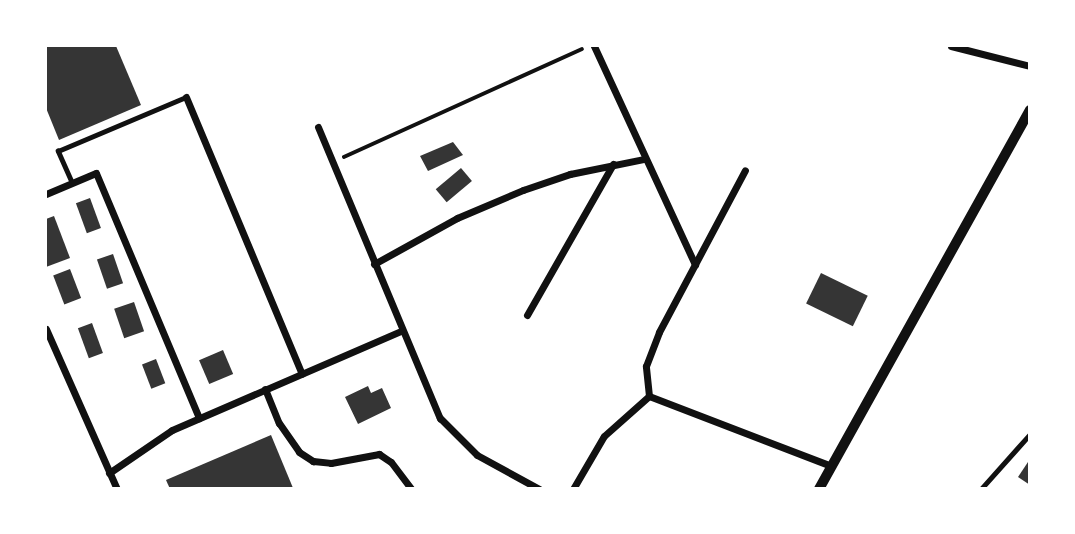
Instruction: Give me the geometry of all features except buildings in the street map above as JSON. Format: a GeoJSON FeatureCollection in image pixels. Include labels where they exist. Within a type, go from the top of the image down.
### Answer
{"type":"FeatureCollection","features":[{"type":"Feature","properties":{"kind":"street"},"geometry":{"type":"LineString","coordinates":[[592,46],[695,265]]}},
{"type":"Feature","properties":{"kind":"street"},"geometry":{"type":"LineString","coordinates":[[951,46],[1030,66]]}},
{"type":"Feature","properties":{"kind":"street"},"geometry":{"type":"LineString","coordinates":[[186,97],[302,374]]}},
{"type":"Feature","properties":{"kind":"street"},"geometry":{"type":"LineString","coordinates":[[819,488],[1030,110]]}},
{"type":"Feature","properties":{"kind":"street"},"geometry":{"type":"LineString","coordinates":[[318,127],[429,397],[456,437],[495,468],[539,488]]}},
{"type":"Feature","properties":{"kind":"street"},"geometry":{"type":"LineString","coordinates":[[374,264],[457,218],[523,190],[613,164],[644,159]]}},
{"type":"Feature","properties":{"kind":"street"},"geometry":{"type":"LineString","coordinates":[[527,315],[613,164]]}},
{"type":"Feature","properties":{"kind":"street"},"geometry":{"type":"LineString","coordinates":[[573,488],[604,436],[649,396],[649,358],[745,170]]}},
{"type":"Feature","properties":{"kind":"street"},"geometry":{"type":"LineString","coordinates":[[46,194],[96,173],[199,418]]}},
{"type":"Feature","properties":{"kind":"street"},"geometry":{"type":"LineString","coordinates":[[46,329],[108,473],[117,488]]}},
{"type":"Feature","properties":{"kind":"street"},"geometry":{"type":"LineString","coordinates":[[108,473],[150,442],[199,418],[401,331]]}},
{"type":"Feature","properties":{"kind":"street"},"geometry":{"type":"LineString","coordinates":[[265,390],[279,423],[299,452],[313,461],[331,463],[379,454],[391,462],[411,488]]}},
{"type":"Feature","properties":{"kind":"street"},"geometry":{"type":"LineString","coordinates":[[649,396],[831,466]]}},
{"type":"Feature","properties":{"kind":"lane"},"geometry":{"type":"LineString","coordinates":[[72,183],[58,151],[186,97]]}},
{"type":"Feature","properties":{"kind":"lane"},"geometry":{"type":"LineString","coordinates":[[981,488],[1030,434]]}},
{"type":"Feature","properties":{"kind":"path"},"geometry":{"type":"LineString","coordinates":[[332,163],[592,46]]}}]}
